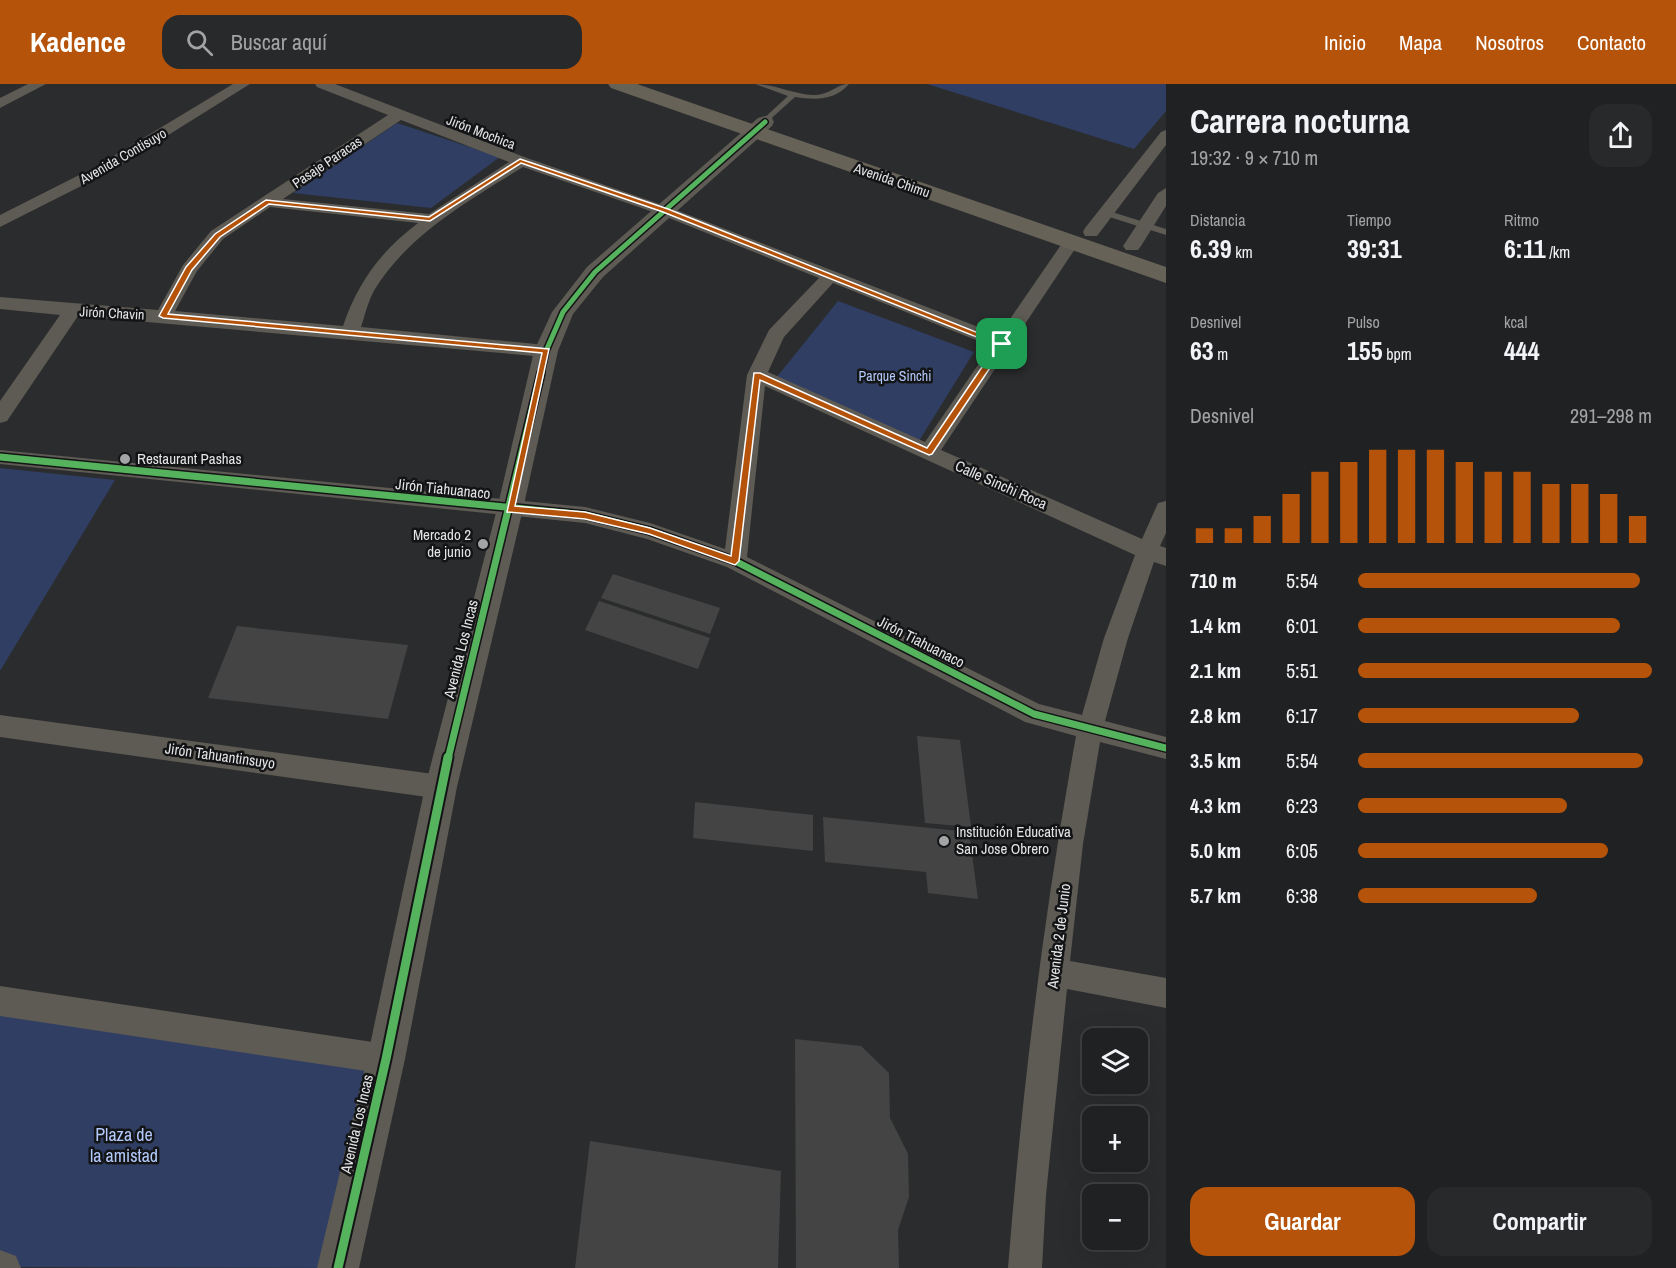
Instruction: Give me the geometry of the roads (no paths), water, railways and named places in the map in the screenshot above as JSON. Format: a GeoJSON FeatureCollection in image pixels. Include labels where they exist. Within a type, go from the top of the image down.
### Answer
{"type":"FeatureCollection","features":[{"type":"Feature","properties":{"kind":"main road","name":"Avenida Chimu"},"geometry":{"type":"LineString","coordinates":[[618,84],[1091,232],[1166,258]]}},
{"type":"Feature","properties":{"kind":"main road","name":"Avenida Chimu"},"geometry":{"type":"LineString","coordinates":[[662,84],[760,127],[1071,243],[1166,275]]}},
{"type":"Feature","properties":{"kind":"street"},"geometry":{"type":"LineString","coordinates":[[0,104],[39,84]]}},
{"type":"Feature","properties":{"kind":"street","name":"Avenida Contisuyo"},"geometry":{"type":"LineString","coordinates":[[0,222],[103,169],[243,84]]}},
{"type":"Feature","properties":{"kind":"street","name":"Jirón Mochica"},"geometry":{"type":"LineString","coordinates":[[322,84],[520,161],[665,211],[1002,344]]}},
{"type":"Feature","properties":{"kind":"street","name":"Pasaje Paracas"},"geometry":{"type":"LineString","coordinates":[[163,316],[189,269],[217,235],[398,115]]}},
{"type":"Feature","properties":{"kind":"street","name":"Avenida Los Incas"},"geometry":{"type":"LineString","coordinates":[[338,1268],[386,1059],[441,787],[510,509],[546,351],[563,312],[595,272],[760,127]]}},
{"type":"Feature","properties":{"kind":"street"},"geometry":{"type":"LineString","coordinates":[[1091,232],[1166,135]]}},
{"type":"Feature","properties":{"kind":"street"},"geometry":{"type":"LineString","coordinates":[[350,332],[368,286],[395,254],[430,219],[520,161]]}},
{"type":"Feature","properties":{"kind":"street"},"geometry":{"type":"LineString","coordinates":[[1132,246],[1166,193]]}},
{"type":"Feature","properties":{"kind":"street"},"geometry":{"type":"LineString","coordinates":[[268,202],[430,219]]}},
{"type":"Feature","properties":{"kind":"street"},"geometry":{"type":"LineString","coordinates":[[929,452],[1071,243]]}},
{"type":"Feature","properties":{"kind":"street"},"geometry":{"type":"LineString","coordinates":[[735,561],[757,375],[776,334],[829,277]]}},
{"type":"Feature","properties":{"kind":"street","name":"Jirón Chavin"},"geometry":{"type":"LineString","coordinates":[[0,303],[546,351]]}},
{"type":"Feature","properties":{"kind":"street"},"geometry":{"type":"LineString","coordinates":[[0,416],[72,311]]}},
{"type":"Feature","properties":{"kind":"street","name":"Calle Sinchi Roca"},"geometry":{"type":"LineString","coordinates":[[757,375],[1157,554]]}},
{"type":"Feature","properties":{"kind":"street","name":"Jirón Tiahuanaco"},"geometry":{"type":"LineString","coordinates":[[0,457],[585,515],[650,531],[735,561],[1034,714],[1166,748]]}},
{"type":"Feature","properties":{"kind":"street","name":"Avenida 2 de Junio"},"geometry":{"type":"LineString","coordinates":[[1025,1268],[1030,1195],[1054,972],[1070,844],[1090,730],[1116,638],[1157,554],[1166,509]]}},
{"type":"Feature","properties":{"kind":"street","name":"Jirón Tahuantinsuyo"},"geometry":{"type":"LineString","coordinates":[[0,726],[441,787]]}},
{"type":"Feature","properties":{"kind":"street"},"geometry":{"type":"LineString","coordinates":[[1054,972],[1166,993]]}},
{"type":"Feature","properties":{"kind":"street"},"geometry":{"type":"LineString","coordinates":[[0,1001],[386,1059]]}},
{"type":"Feature","properties":{"kind":"lane"},"geometry":{"type":"LineString","coordinates":[[759,84],[793,95],[820,98],[837,93],[845,84]]}},
{"type":"Feature","properties":{"kind":"lane"},"geometry":{"type":"LineString","coordinates":[[760,127],[793,95]]}},
{"type":"Feature","properties":{"kind":"lane"},"geometry":{"type":"LineString","coordinates":[[1106,213],[1166,232]]}},
{"type":"Feature","properties":{"kind":"place","name":"Restaurant Pashas"},"geometry":{"type":"Point","coordinates":[125,459]}},
{"type":"Feature","properties":{"kind":"place","name":"Mercado 2 de junio"},"geometry":{"type":"Point","coordinates":[483,544]}},
{"type":"Feature","properties":{"kind":"place","name":"Institución Educativa San Jose Obrero"},"geometry":{"type":"Point","coordinates":[944,841]}},
{"type":"Feature","properties":{"kind":"park label","name":"Parque Sinchi"},"geometry":{"type":"Point","coordinates":[895,376]}},
{"type":"Feature","properties":{"kind":"park label","name":"Plaza de la amistad"},"geometry":{"type":"Point","coordinates":[124,1145]}}]}
